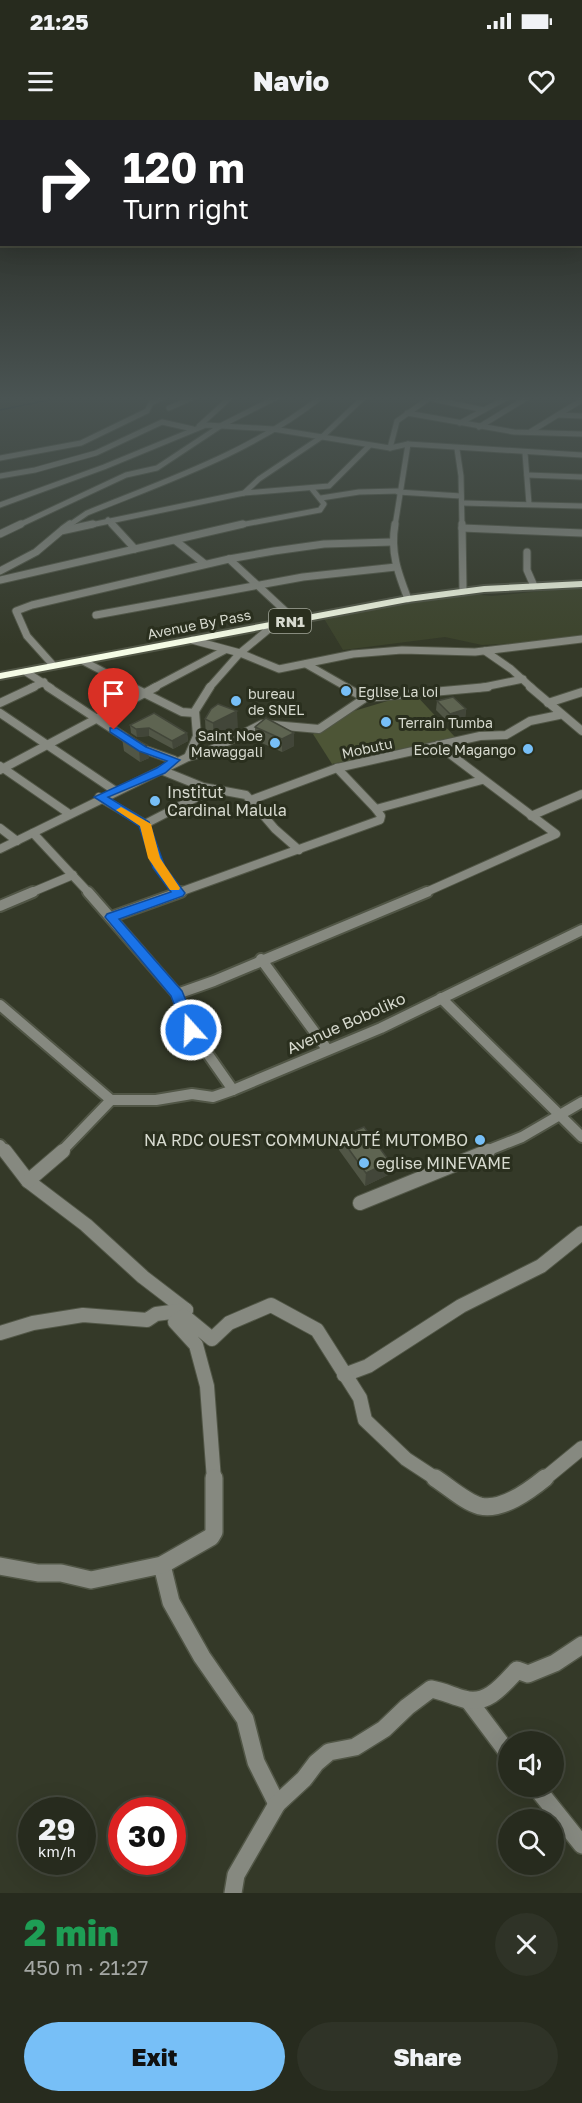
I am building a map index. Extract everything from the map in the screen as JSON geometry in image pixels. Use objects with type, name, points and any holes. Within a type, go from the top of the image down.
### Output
[{"type":"highway","name":"Avenue By Pass","points":[[0,676],[408,599],[463,591],[582,584]]},
{"type":"street","points":[[0,505],[69,480]]},
{"type":"street","points":[[0,534],[116,480]]},
{"type":"street","points":[[0,571],[36,552],[87,513],[169,480]]},
{"type":"street","points":[[244,493],[257,480]]},
{"type":"street","points":[[61,531],[244,493],[312,489],[330,485],[335,480]]},
{"type":"street","points":[[400,480],[392,542],[396,567],[408,599]]},
{"type":"street","points":[[463,480],[462,563],[465,580],[463,591]]},
{"type":"street","points":[[527,480],[529,504]]},
{"type":"street","points":[[0,580],[239,525],[320,510],[324,504],[312,489]]},
{"type":"street","points":[[321,498],[359,492],[398,491],[462,499],[582,506]]},
{"type":"street","points":[[108,520],[135,549]]},
{"type":"street","points":[[462,528],[582,533]]},
{"type":"street","points":[[176,541],[205,564]]},
{"type":"street","points":[[53,665],[27,636],[16,611],[32,605],[229,559],[324,544],[392,542]]},
{"type":"street","points":[[527,552],[527,570],[534,586]]},
{"type":"street","points":[[229,559],[295,621]]},
{"type":"street","points":[[96,615],[259,585],[396,567]]},
{"type":"street","points":[[188,757],[197,736],[195,713],[207,690],[240,652],[275,624]]},
{"type":"street","points":[[192,640],[240,652],[279,669],[353,654],[402,650],[484,651],[582,639]]},
{"type":"street","points":[[1,768],[225,650]]},
{"type":"street","points":[[484,651],[507,664],[559,715],[582,731]]},
{"type":"street","points":[[83,661],[176,709],[195,713]]},
{"type":"street","points":[[306,664],[365,698]]},
{"type":"street","points":[[26,672],[143,749],[174,760]]},
{"type":"street","points":[[0,849],[99,797],[161,770],[174,760],[207,752],[262,724],[319,729],[365,698],[414,692],[482,688],[523,679]]},
{"type":"street","points":[[0,703],[44,682]]},
{"type":"street","points":[[548,703],[582,692]]},
{"type":"street","points":[[0,713],[114,790]]},
{"type":"street","name":"Mobutu","points":[[251,800],[337,768],[480,736],[506,735],[530,721],[559,715]]},
{"type":"street","points":[[177,994],[197,988],[261,959],[388,909],[556,834],[438,745]]},
{"type":"street","points":[[1,768],[68,813]]},
{"type":"street","points":[[111,917],[380,820],[381,816],[376,809],[337,768]]},
{"type":"street","points":[[161,770],[193,784],[246,795],[275,829],[299,850]]},
{"type":"street","points":[[376,809],[482,780]]},
{"type":"street","points":[[145,824],[213,789]]},
{"type":"street","points":[[531,816],[582,794]]},
{"type":"street","points":[[99,797],[145,824]]},
{"type":"street","points":[[145,824],[145,830],[159,868],[178,893]]},
{"type":"street","points":[[0,828],[16,841]]},
{"type":"street","points":[[33,833],[111,917],[177,994],[191,1030],[233,1090]]},
{"type":"street","points":[[0,906],[73,875]]},
{"type":"street","name":"Avenue Boboliko","points":[[111,1100],[156,1100],[192,1094],[213,1097],[233,1090],[381,1028],[582,930]]},
{"type":"street","points":[[261,959],[327,1049]]},
{"type":"street","points":[[441,998],[582,1137]]},
{"type":"street","points":[[0,1005],[111,1100],[72,1142],[28,1181]]},
{"type":"street","points":[[360,1203],[493,1151],[582,1102]]},
{"type":"street","points":[[0,1145],[28,1181],[86,1225],[144,1277],[186,1310],[156,1314],[147,1320],[83,1315],[33,1323],[0,1333]]},
{"type":"street","points":[[344,1375],[368,1366],[461,1306],[541,1266],[582,1233]]},
{"type":"street","points":[[0,1566],[38,1573],[61,1573],[91,1580],[162,1565],[211,1537],[214,1532],[214,1458],[207,1386],[196,1345],[174,1322],[184,1316],[212,1339],[229,1323],[271,1305],[317,1329],[360,1398],[365,1420],[406,1459],[457,1495],[483,1507],[523,1496],[582,1448]]},
{"type":"street","points":[[162,1565],[171,1602],[202,1658],[245,1719],[256,1762],[277,1804]]},
{"type":"street","points":[[233,1893],[236,1875],[277,1804],[329,1752],[355,1747],[384,1729],[407,1707],[431,1689],[469,1701],[481,1701],[517,1670],[528,1674],[555,1663],[582,1645]]},
{"type":"street","points":[[469,1701],[498,1740]]},
{"type":"street","points":[[544,1797],[582,1845]]},
{"type":"shaded area","points":[[582,587],[582,635],[518,643],[482,645],[445,637],[343,650],[323,617],[472,594],[492,596]]},
{"type":"shaded area","points":[[414,693],[455,737],[332,764],[313,734],[354,711]]},
{"type":"building","points":[[453,697],[466,709],[450,714],[437,701]]},
{"type":"building","points":[[218,704],[237,711],[213,723],[205,719],[211,709]]},
{"type":"building","points":[[154,713],[187,733],[172,741],[149,728],[136,729],[130,725]]},
{"type":"building","points":[[266,718],[294,733],[282,739],[255,727]]},
{"type":"building","points":[[128,735],[147,745],[139,749],[122,738]]},
{"type":"building","points":[[364,1127],[390,1162],[366,1173],[340,1137]]},
{"type":"slow traffic","points":[[121,810],[145,824],[154,858],[174,888]]},
{"type":"place","name":"Eglise La loi","points":[[346,691]]},
{"type":"place","name":"bureau de SNEL","points":[[236,701]]},
{"type":"place","name":"Terrain Tumba","points":[[386,722]]},
{"type":"place","name":"Saint Noe Mawaggali","points":[[275,743]]},
{"type":"place","name":"Ecole Magango","points":[[528,749]]},
{"type":"place","name":"Institut Cardinal Malula","points":[[155,801]]},
{"type":"place","name":"NA RDC OUEST COMMUNAUTÉ MUTOMBO","points":[[480,1140]]},
{"type":"place","name":"eglise MINEVAME","points":[[364,1163]]},
{"type":"route","points":[[114,730],[143,749],[174,760],[161,770],[99,797],[145,824],[154,858],[178,893],[111,917],[177,994],[184,1007],[191,1030]]}]
